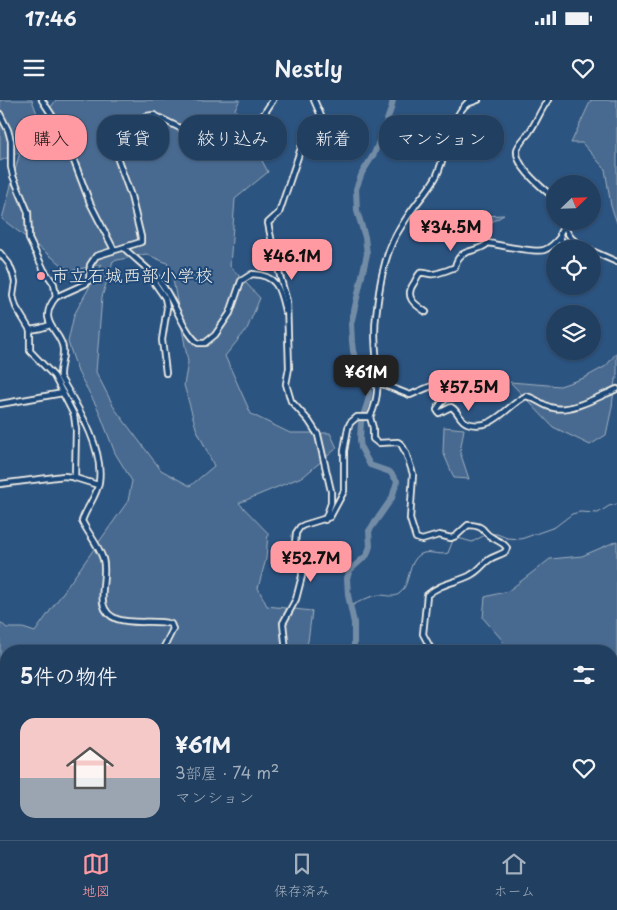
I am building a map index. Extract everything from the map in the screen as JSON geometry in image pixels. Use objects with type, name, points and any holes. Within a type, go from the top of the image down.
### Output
[{"type":"street","points":[[42,100],[63,132],[90,203],[114,250]]},
{"type":"street","points":[[56,298],[89,281],[92,260],[99,254],[141,242],[131,196],[118,160],[119,142],[122,133],[128,126],[146,116],[154,115],[190,133],[232,148],[242,148],[252,141],[260,120],[273,100]]},
{"type":"street","points":[[314,100],[321,116],[316,125],[306,133],[279,213],[268,223],[275,258],[287,300],[289,368],[286,384],[291,401],[309,421],[318,435],[331,492],[331,503],[325,520]]},
{"type":"street","points":[[369,417],[374,407],[377,382],[378,365],[374,335],[375,317],[382,278],[391,246],[415,206],[433,183],[445,154],[449,134],[456,118],[470,100]]},
{"type":"street","points":[[465,104],[478,100]]},
{"type":"street","points":[[546,192],[530,177],[517,155],[518,147],[525,140],[548,100]]},
{"type":"street","points":[[0,114],[11,140],[13,176],[28,212],[29,239],[44,270],[54,284],[56,298],[48,314],[50,325],[63,349],[60,377],[91,433],[98,461],[98,485],[82,521],[99,548],[103,561],[105,575],[103,606],[111,616],[124,621],[171,624],[173,629],[165,645]]},
{"type":"street","points":[[561,230],[561,240]]},
{"type":"street","points":[[567,230],[568,236],[574,240]]},
{"type":"street","points":[[426,312],[412,301],[409,292],[410,287],[420,273],[433,275],[446,269],[452,269],[455,267],[458,258],[462,255],[473,249],[482,249],[488,243],[519,249],[541,250],[555,243],[560,237]]},
{"type":"street","points":[[124,248],[160,281],[171,298],[188,333],[198,342],[210,340],[215,335],[230,313],[241,281],[252,274],[270,278],[276,283],[280,289],[288,320]]},
{"type":"street","points":[[0,253],[9,264],[13,274],[13,296],[16,307],[30,330],[29,348],[31,354],[50,371],[63,393],[76,422],[76,478]]},
{"type":"street","points":[[601,255],[617,262]]},
{"type":"street","points":[[144,267],[165,298],[167,308],[162,340],[166,373]]},
{"type":"street","points":[[30,330],[50,325]]},
{"type":"street","points":[[377,382],[410,395],[417,390],[450,379],[470,375],[472,381],[438,405],[437,410],[439,413],[451,407],[456,409],[464,422],[469,424],[486,423],[498,419],[526,396],[551,408],[563,409],[617,389]]},
{"type":"street","points":[[0,404],[63,393]]},
{"type":"street","points":[[285,645],[283,624],[296,599],[302,576],[302,564],[295,543],[296,533],[304,525],[330,517],[343,495],[343,457],[350,423],[357,417],[369,417]]},
{"type":"street","points":[[369,417],[374,428],[374,442],[393,441],[402,444],[410,464],[413,474],[410,519],[416,538],[422,540],[439,535],[451,538],[468,526],[477,526],[484,529],[492,538],[502,542],[507,548],[505,552],[491,558],[482,569],[464,578],[442,585],[427,595],[423,634],[429,645]]},
{"type":"street","points":[[0,484],[64,476],[98,485]]},
{"type":"shaded area","points":[[0,100],[32,100],[37,115],[15,115],[15,154],[0,161]]},
{"type":"shaded area","points":[[56,100],[240,100],[235,109],[238,115],[179,115],[179,160],[262,160],[268,172],[235,199],[230,266],[260,298],[247,329],[225,356],[251,414],[290,433],[330,433],[337,448],[304,476],[239,503],[268,533],[266,559],[258,588],[267,606],[312,611],[307,645],[0,645],[0,622],[7,628],[23,628],[35,632],[128,501],[132,481],[115,453],[98,409],[78,372],[68,342],[74,315],[102,264],[70,271],[2,219],[18,160],[87,160],[87,115],[45,115]],"holes":[[[146,254],[167,263],[172,274],[188,362],[184,385],[196,428],[214,466],[190,486],[161,470],[115,409],[96,372],[102,297],[113,261]]]},
{"type":"shaded area","points":[[591,100],[617,100],[617,223],[611,206],[605,169],[582,143],[571,143]]},
{"type":"shaded area","points":[[504,215],[472,236],[464,226],[481,216]]},
{"type":"shaded area","points":[[617,352],[617,379],[615,380],[606,435],[590,445],[553,427],[510,382],[560,386],[584,378],[606,366]]},
{"type":"shaded area","points":[[444,427],[464,429],[460,452],[469,479],[454,478],[443,452]]},
{"type":"shaded area","points":[[617,541],[617,645],[502,645],[503,641],[483,618],[485,597],[508,591],[550,559],[582,556]]},
{"type":"waterway","points":[[354,645],[354,623],[348,595],[347,578],[350,570],[367,555],[370,546],[369,531],[392,498],[397,481],[390,472],[370,465],[361,448],[361,422],[369,392],[367,381],[360,373],[353,351],[351,324],[367,254],[365,237],[357,211],[356,189],[362,173],[374,154],[393,100]]},
{"type":"waterway","points":[[489,534],[521,539],[555,527],[572,514],[580,512],[598,513],[609,506],[617,504]]},
{"type":"waterway","points":[[351,606],[373,596],[399,594],[406,585],[413,562],[421,554],[448,553],[453,540],[458,538],[472,542],[485,535]]},
{"type":"place","name":"市立石城西部小学校","points":[[41,276]]}]
